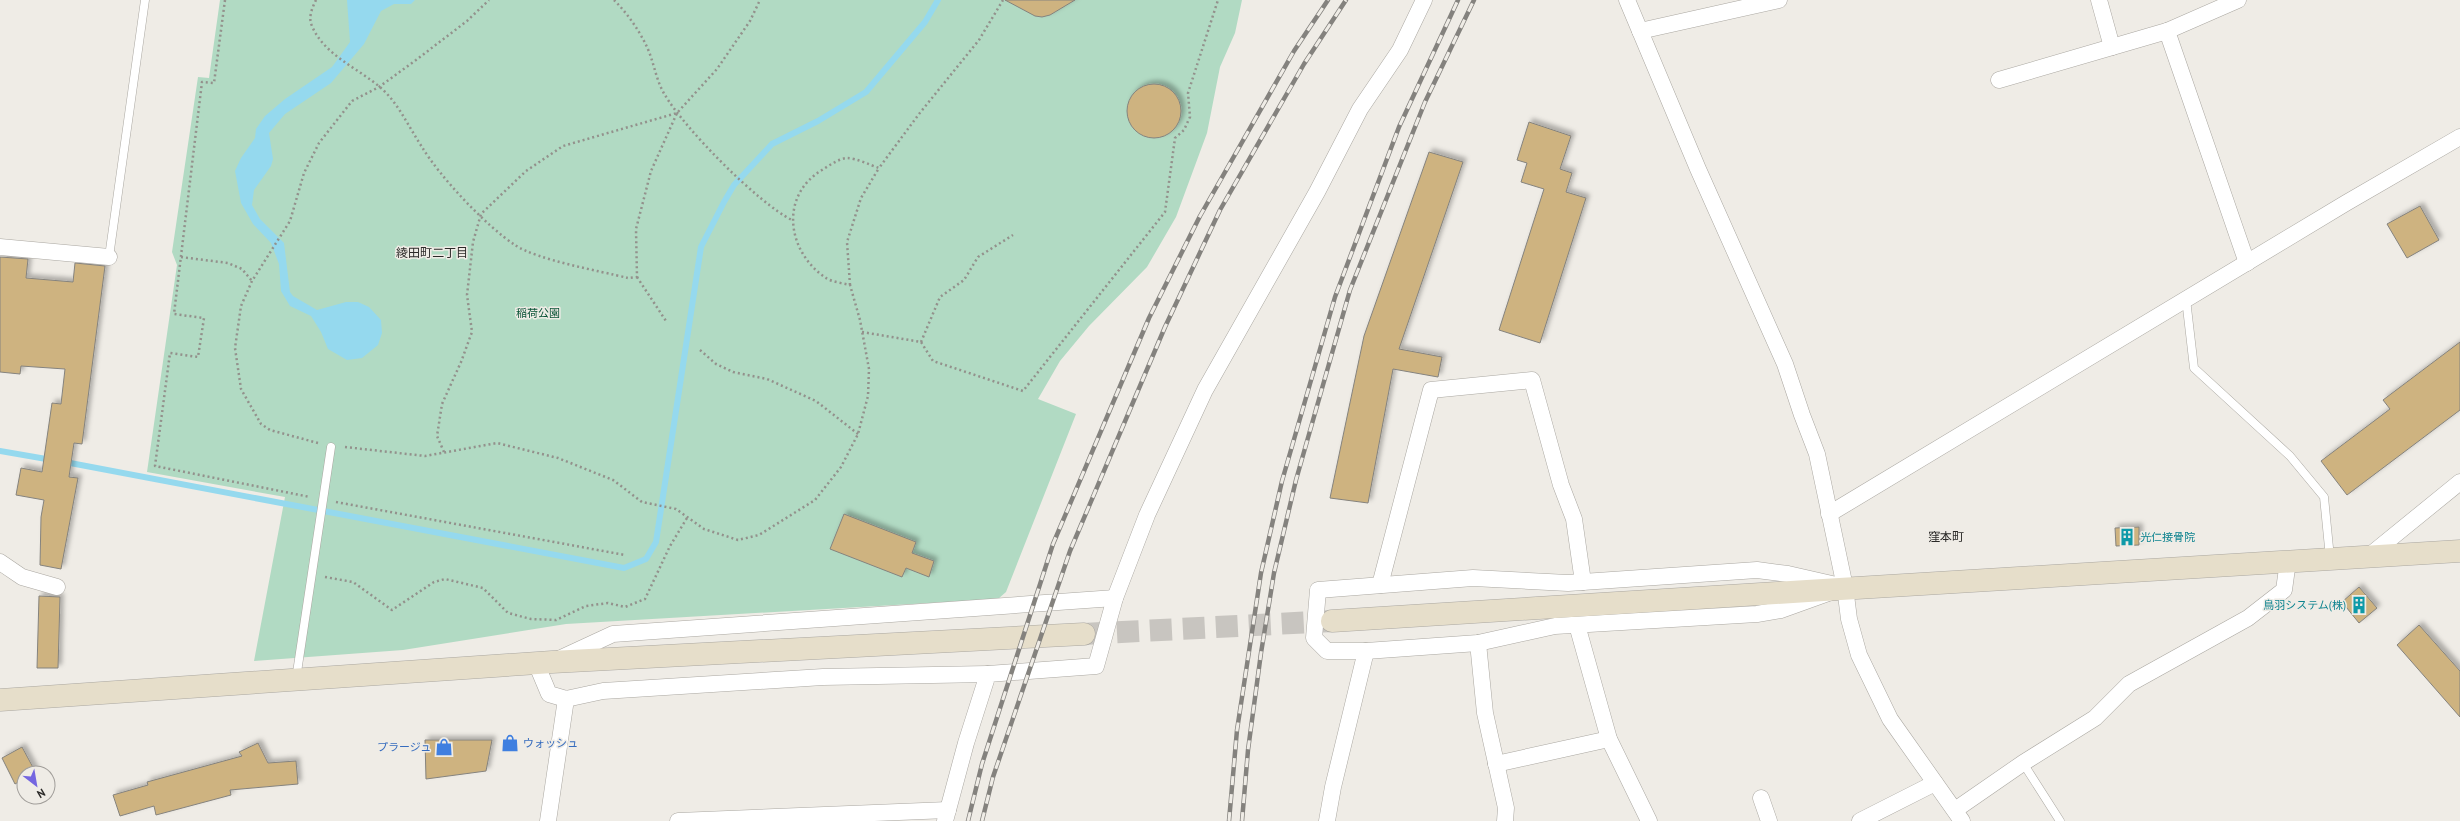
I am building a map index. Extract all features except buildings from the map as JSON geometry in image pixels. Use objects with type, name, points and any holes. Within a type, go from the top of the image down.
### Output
[{"type":"street","points":[[544,662],[549,694],[566,699],[603,691],[823,677],[988,674],[1096,666],[1115,598],[1147,515],[1205,390],[1317,192],[1360,109],[1400,50],[1424,0]]},
{"type":"street","points":[[1627,0],[1698,169],[1786,364],[1818,454],[1845,587],[1849,619],[1859,655],[1890,719],[1958,815],[2023,763],[2095,718],[2129,684],[2254,614],[2284,590],[2288,562]]},
{"type":"street","points":[[1640,31],[1779,0]]},
{"type":"street","points":[[2099,0],[2112,47]]},
{"type":"street","points":[[1999,80],[2167,31],[2214,6],[2238,0]]},
{"type":"street","points":[[2167,31],[2247,263]]},
{"type":"street","points":[[1829,514],[2186,299],[2460,137]]},
{"type":"street","points":[[0,247],[109,257]]},
{"type":"street","points":[[1380,585],[1431,390],[1532,380],[1561,484],[1574,519],[1583,582]]},
{"type":"street","points":[[2369,556],[2460,482]]},
{"type":"street","points":[[1332,621],[1722,598],[1845,587],[2460,551]]},
{"type":"street","points":[[0,562],[22,577],[57,587]]},
{"type":"street","points":[[1757,570],[1788,574],[1845,587],[1781,610],[1677,620],[1554,626],[1478,643],[1366,651],[1327,651],[1314,638],[1318,590],[1473,578],[1583,582],[1757,570]]},
{"type":"street","points":[[544,662],[613,634],[1115,598]]},
{"type":"street","points":[[1577,625],[1609,739],[1649,821]]},
{"type":"street","points":[[0,700],[544,662],[1084,634]]},
{"type":"street","points":[[1478,643],[1486,713],[1506,808],[1506,821]]},
{"type":"street","points":[[1327,821],[1333,787],[1366,651]]},
{"type":"street","points":[[678,821],[946,816],[966,743],[988,674]]},
{"type":"street","points":[[548,821],[566,699]]},
{"type":"street","points":[[1496,764],[1609,739]]},
{"type":"street","points":[[1860,821],[1935,783]]},
{"type":"street","points":[[1761,798],[1769,821]]},
{"type":"lane","points":[[109,257],[145,0]]},
{"type":"lane","points":[[2186,299],[2194,368],[2290,456],[2324,497],[2330,559]]},
{"type":"lane","points":[[296,680],[331,446]]},
{"type":"lane","points":[[2023,763],[2060,821]]},
{"type":"path","points":[[224,0],[214,83],[202,82],[174,314],[204,318],[198,357],[170,353],[155,466],[323,500],[625,555]]},
{"type":"path","points":[[316,0],[311,14],[311,25],[325,47],[379,87],[395,101],[422,148],[447,181],[516,246],[556,260],[628,278],[637,278]]},
{"type":"path","points":[[489,0],[467,21],[379,87],[352,101],[320,143],[304,173],[290,221],[252,281],[241,306],[235,348],[241,389],[261,424],[270,430],[331,446],[367,448],[425,456],[497,444],[558,458],[613,480],[642,502],[676,509],[704,529],[738,540],[759,536],[815,500],[841,467],[858,434],[868,396],[870,369],[850,285],[847,242],[861,198],[879,168],[919,114],[979,40],[1003,0]]},
{"type":"path","points":[[614,0],[624,10],[647,47],[664,95],[677,113],[706,146],[776,212],[792,220]]},
{"type":"path","points":[[666,321],[637,278],[636,229],[651,171],[677,113],[716,69],[750,21],[760,0]]},
{"type":"path","points":[[862,332],[921,342],[933,361],[1023,391],[1165,212],[1175,138],[1184,130],[1190,117],[1188,93],[1218,0]]},
{"type":"path","points":[[444,452],[437,436],[442,404],[472,332],[467,295],[473,242],[481,214],[526,171],[563,146],[677,113]]},
{"type":"path","points":[[850,285],[827,279],[810,264],[799,247],[792,220],[798,196],[809,178],[838,161],[848,158],[879,168]]},
{"type":"path","points":[[921,342],[940,297],[964,280],[978,256],[1013,235]]},
{"type":"path","points":[[181,257],[228,263],[242,268],[252,281]]},
{"type":"path","points":[[700,350],[716,364],[733,372],[767,379],[816,401],[858,434]]},
{"type":"path","points":[[312,575],[353,582],[392,610],[434,582],[445,579],[483,588],[508,613],[531,619],[556,620],[586,606],[608,603],[625,607],[644,599],[670,546],[687,518]]},
{"type":"green space","name":"稲荷公園","points":[[220,0],[1242,0],[1235,33],[1220,67],[1207,133],[1176,217],[1147,267],[1089,326],[1060,361],[1038,399],[1076,414],[1006,592],[998,599],[566,624],[403,650],[254,661],[285,497],[147,472],[177,265],[172,252],[198,77],[209,78]]},
{"type":"water","points":[[347,0],[415,0],[411,4],[394,4],[381,11],[364,44],[331,83],[285,114],[269,133],[273,159],[271,166],[254,190],[252,205],[260,219],[284,243],[290,292],[293,296],[317,310],[346,302],[358,302],[369,307],[381,320],[382,333],[378,345],[362,358],[347,360],[328,349],[321,332],[311,316],[290,306],[281,291],[279,264],[271,243],[253,224],[241,203],[235,171],[241,158],[255,138],[256,129],[265,116],[285,99],[332,67],[350,42]]},
{"type":"waterway","points":[[65,462],[624,568],[646,559],[656,542],[701,247],[724,202],[734,185],[772,144],[818,121],[866,92],[925,22],[938,0]]},
{"type":"waterway","points":[[0,451],[52,460]]},
{"type":"tunnel","points":[[1084,634],[1332,621]]},
{"type":"railway","points":[[968,821],[982,764],[1053,544],[1149,318],[1200,216],[1294,51],[1328,0]]},
{"type":"railway","points":[[982,821],[993,777],[1070,551],[1165,327],[1220,210],[1304,64],[1346,0]]},
{"type":"railway","points":[[1229,821],[1237,730],[1261,573],[1282,481],[1335,297],[1399,127],[1458,0]]},
{"type":"railway","points":[[1242,821],[1248,750],[1261,653],[1274,573],[1296,480],[1350,290],[1425,102],[1474,0]]},
{"type":"place","name":"光仁接骨院","points":[[2127,537]]},
{"type":"place","name":"鳥羽システム(株)","points":[[2359,605]]},
{"type":"place","name":"ウォッシュ","points":[[510,743]]},
{"type":"place","name":"プラージュ","points":[[444,747]]},
{"type":"district","name":"綾田町二丁目","points":[[432,252]]},
{"type":"district","name":"窪本町","points":[[1946,536]]}]
